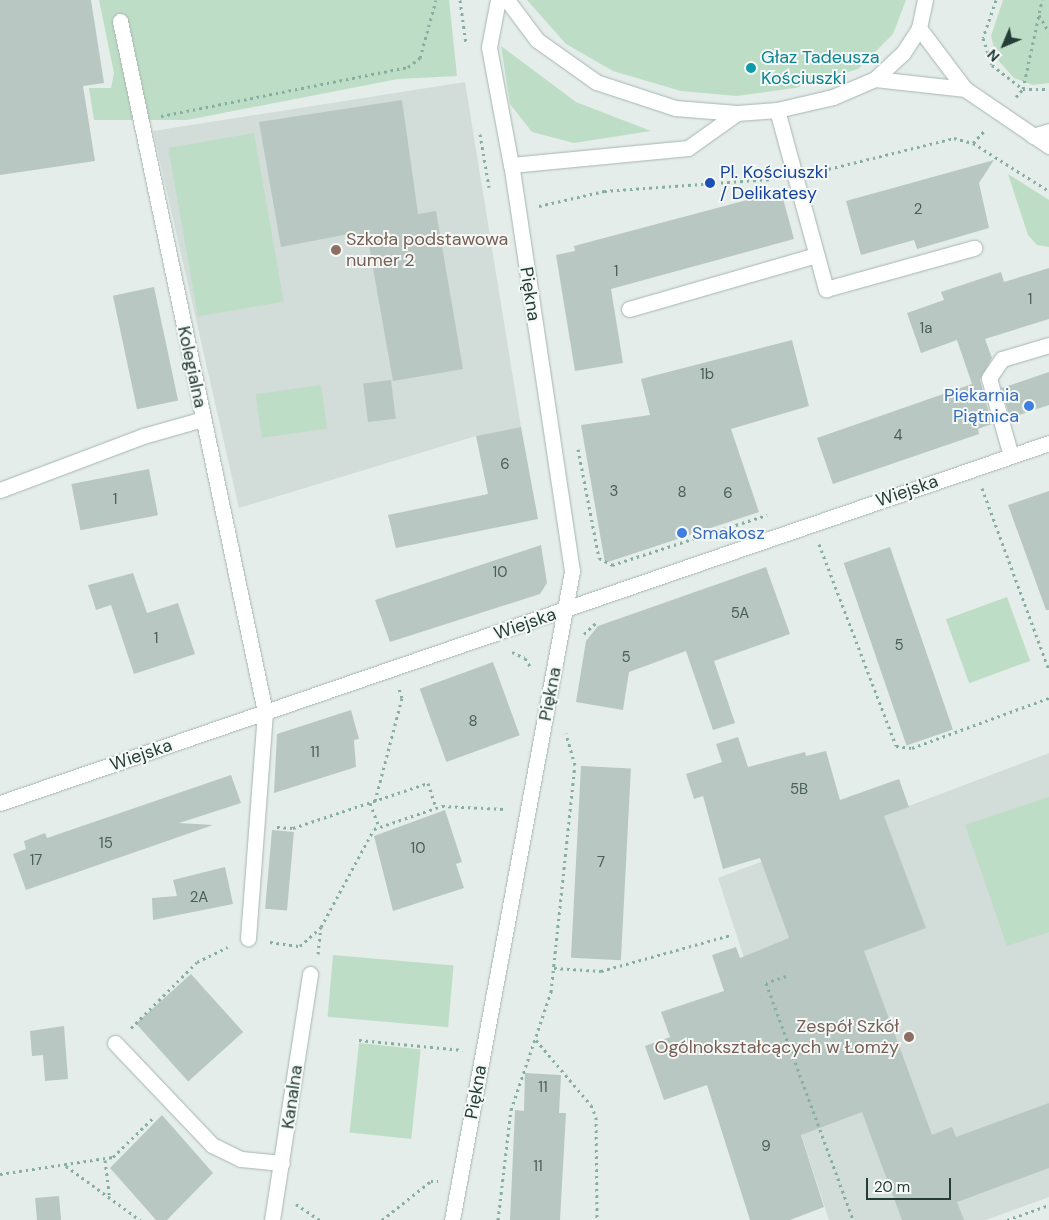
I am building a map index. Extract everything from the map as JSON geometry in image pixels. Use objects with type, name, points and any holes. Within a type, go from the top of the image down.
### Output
[{"type":"street","name":"Piękna","points":[[452,1220],[566,610],[571,554],[516,210],[511,165],[489,48],[498,0]]},
{"type":"street","points":[[507,0],[537,40],[596,82],[675,108],[737,114],[777,110],[833,97],[875,79],[902,53],[919,28],[925,0]]},
{"type":"street","name":"Kolegialna","points":[[120,21],[265,712]]},
{"type":"street","points":[[919,28],[965,89],[1000,115],[1049,146]]},
{"type":"street","points":[[875,79],[965,89]]},
{"type":"street","points":[[777,110],[794,178],[826,289],[974,248]]},
{"type":"street","points":[[511,165],[688,148],[737,114]]},
{"type":"street","points":[[1033,136],[1049,131]]},
{"type":"street","points":[[629,309],[816,255]]},
{"type":"street","points":[[1010,456],[989,378],[1002,359],[1049,345]]},
{"type":"street","points":[[0,490],[143,436],[203,419]]},
{"type":"street","name":"Wiejska","points":[[0,803],[1049,443]]},
{"type":"street","points":[[248,938],[265,712]]},
{"type":"street","name":"Kanalna","points":[[272,1220],[277,1199],[310,974]]},
{"type":"street","points":[[122,1039],[170,1101],[225,1153],[282,1162]]},
{"type":"path","points":[[140,120],[408,67],[420,58],[436,0]]},
{"type":"path","points":[[460,0],[468,56]]},
{"type":"path","points":[[996,0],[985,30],[987,54],[999,74],[1023,89],[1049,90]]},
{"type":"path","points":[[973,143],[1023,89],[1042,0]]},
{"type":"path","points":[[1039,15],[1049,32]]},
{"type":"path","points":[[480,130],[491,194]]},
{"type":"path","points":[[516,210],[604,191],[794,178],[937,140],[973,143],[1049,191]]},
{"type":"path","points":[[537,207],[538,216]]},
{"type":"path","points":[[577,440],[599,558],[612,565],[772,516]]},
{"type":"path","points":[[982,487],[1049,670]]},
{"type":"path","points":[[590,517],[597,516]]},
{"type":"path","points":[[819,543],[896,746],[912,748],[1049,698]]},
{"type":"path","points":[[582,637],[603,620]]},
{"type":"path","points":[[375,801],[402,698],[399,688]]},
{"type":"path","points":[[498,1220],[511,1110],[521,1072],[536,1040],[554,968],[575,765],[567,726]]},
{"type":"path","points":[[256,826],[293,828],[428,783],[436,808]]},
{"type":"path","points":[[370,803],[379,826]]},
{"type":"path","points":[[318,958],[322,927],[369,835],[379,826],[436,808],[459,804],[508,809]]},
{"type":"path","points":[[122,1039],[197,962],[248,938],[300,946],[322,927]]},
{"type":"path","points":[[554,968],[601,971],[731,935]]},
{"type":"path","points":[[786,976],[766,983],[853,1220]]},
{"type":"path","points":[[359,1040],[463,1050]]},
{"type":"path","points":[[536,1040],[591,1105],[596,1117],[597,1220]]},
{"type":"path","points":[[0,1174],[105,1160],[113,1157],[170,1101]]},
{"type":"path","points":[[105,1160],[110,1199]]},
{"type":"path","points":[[65,1165],[140,1220]]},
{"type":"path","points":[[382,1220],[431,1181],[439,1181]]},
{"type":"path","points":[[277,1199],[299,1204],[320,1220]]},
{"type":"path","points":[[1007,1220],[1049,1205]]},
{"type":"shaded area","name":"Szkoła podstawowa numer 2","points":[[465,82],[521,427],[476,436],[239,508],[153,131]]},
{"type":"shaded area","name":"Zespół Szkół Ogólnokształcących w Łomży","points":[[1049,753],[1049,1197],[986,1220],[829,1220],[718,878]]},
{"type":"green space","points":[[99,0],[449,0],[457,76],[398,79],[187,120],[94,120],[89,88],[111,88],[114,73]]},
{"type":"green space","points":[[527,0],[906,0],[893,34],[858,69],[795,88],[737,96],[681,91],[613,71],[566,44]]},
{"type":"green space","points":[[1003,0],[1049,0],[1049,83],[1033,85],[1014,78],[997,59],[991,36]]},
{"type":"green space","points":[[501,46],[576,102],[651,131],[574,143],[532,132],[510,104]]},
{"type":"green space","points":[[254,133],[284,301],[198,317],[168,148]]},
{"type":"green space","points":[[1008,174],[1049,200],[1049,247],[1037,245],[1028,235]]},
{"type":"green space","points":[[321,385],[327,429],[262,438],[256,394]]},
{"type":"green space","points":[[1007,597],[1030,661],[969,683],[946,619]]},
{"type":"green space","points":[[1049,797],[1049,932],[1007,946],[965,825]]},
{"type":"green space","points":[[333,955],[454,966],[448,1027],[328,1017]]},
{"type":"green space","points":[[359,1043],[421,1049],[411,1139],[350,1133]]},
{"type":"building","points":[[0,0],[91,0],[104,83],[83,86],[95,161],[0,175]]},
{"type":"building","points":[[402,100],[418,214],[436,211],[463,369],[393,381],[368,240],[356,242],[354,233],[281,247],[259,122]]},
{"type":"building","points":[[994,160],[979,183],[989,228],[917,249],[914,240],[861,255],[846,201]]},
{"type":"building","points":[[781,191],[794,239],[611,289],[623,363],[575,371],[556,255],[575,251],[574,246]]},
{"type":"building","points":[[1049,268],[1049,319],[985,339],[992,358],[980,380],[992,424],[978,429],[979,434],[833,484],[817,438],[972,384],[957,340],[921,353],[907,313],[944,300],[941,292],[1001,272],[1004,282]]},
{"type":"building","points":[[154,287],[178,400],[137,409],[113,296]]},
{"type":"building","points":[[792,340],[809,406],[731,429],[759,512],[605,563],[581,425],[650,415],[641,379]]},
{"type":"building","points":[[1049,372],[1049,405],[1010,418],[1000,383],[1002,388]]},
{"type":"building","points":[[391,380],[396,419],[368,422],[363,383]]},
{"type":"building","points":[[521,427],[538,519],[396,548],[388,515],[488,494],[476,436]]},
{"type":"building","points":[[149,469],[158,515],[80,530],[71,484]]},
{"type":"building","points":[[1049,491],[1049,610],[1046,610],[1008,505]]},
{"type":"building","points":[[541,545],[547,583],[540,594],[390,642],[375,600]]},
{"type":"building","points":[[890,547],[953,729],[907,745],[844,563]]},
{"type":"building","points":[[766,567],[790,634],[714,661],[735,723],[713,730],[686,651],[629,672],[623,710],[576,702],[586,641],[598,626]]},
{"type":"building","points":[[133,573],[147,613],[178,603],[195,654],[134,674],[111,605],[96,610],[88,585]]},
{"type":"building","points":[[493,662],[520,735],[446,762],[420,689]]},
{"type":"building","points":[[351,710],[359,739],[354,740],[356,767],[274,793],[277,734]]},
{"type":"building","points":[[738,737],[748,767],[805,752],[806,756],[826,751],[840,800],[899,779],[909,807],[884,816],[926,928],[864,951],[932,1135],[952,1127],[956,1137],[1049,1103],[1049,1168],[957,1202],[964,1220],[902,1220],[862,1112],[801,1135],[824,1207],[790,1220],[750,1220],[707,1085],[664,1100],[645,1046],[670,1037],[661,1012],[724,991],[712,955],[736,947],[740,958],[789,938],[760,858],[723,869],[703,796],[694,799],[686,774],[722,762],[716,744]]},
{"type":"building","points":[[581,766],[631,769],[621,960],[571,958]]},
{"type":"building","points":[[231,775],[241,803],[179,823],[213,825],[26,890],[13,854],[26,849],[24,841],[45,833],[47,838]]},
{"type":"building","points":[[445,810],[462,862],[456,864],[464,888],[393,911],[374,836]]},
{"type":"building","points":[[272,830],[294,832],[287,911],[265,909]]},
{"type":"building","points":[[225,867],[233,904],[153,920],[152,898],[177,896],[173,880]]},
{"type":"building","points":[[191,974],[243,1032],[188,1081],[136,1024]]},
{"type":"building","points":[[64,1026],[68,1079],[45,1081],[43,1055],[32,1056],[30,1031]]},
{"type":"building","points":[[525,1073],[561,1075],[559,1113],[566,1113],[560,1220],[510,1220],[515,1110],[524,1111]]},
{"type":"building","points":[[162,1115],[213,1173],[167,1220],[156,1220],[110,1168]]},
{"type":"building","points":[[59,1196],[61,1220],[37,1220],[35,1198]]},
{"type":"place","name":"Głaz Tadeusza Kościuszki","points":[[751,68]]},
{"type":"place","name":"Pl. Kościuszki / Delikatesy","points":[[710,183]]},
{"type":"place","name":"Szkoła podstawowa numer 2","points":[[336,250]]},
{"type":"place","name":"Piekarnia Piątnica","points":[[1029,406]]},
{"type":"place","name":"Smakosz","points":[[682,533]]},
{"type":"place","name":"Zespół Szkół Ogólnokształcących w Łomży","points":[[909,1037]]}]
